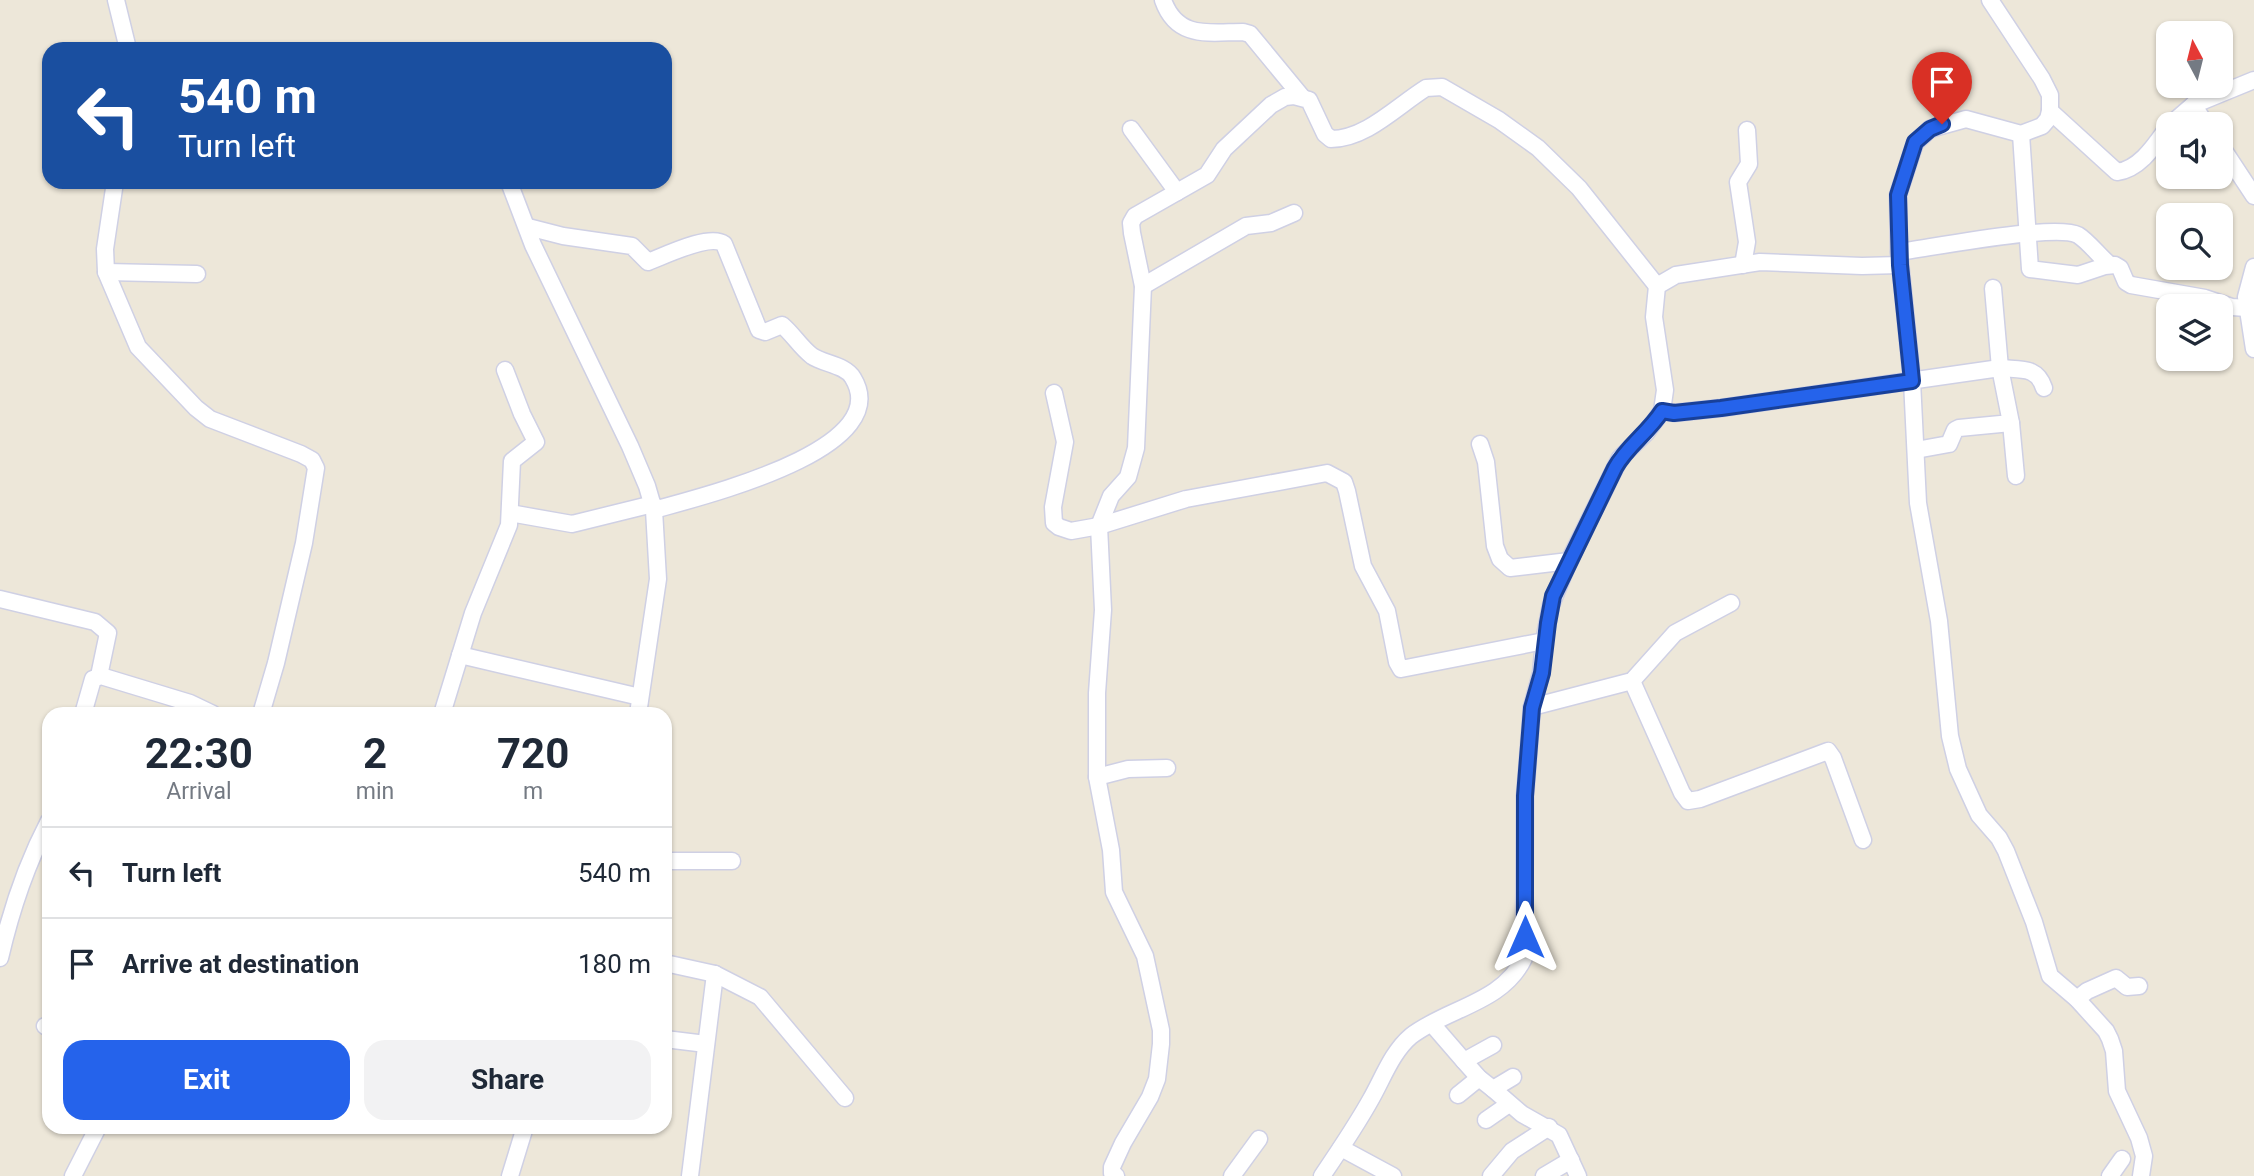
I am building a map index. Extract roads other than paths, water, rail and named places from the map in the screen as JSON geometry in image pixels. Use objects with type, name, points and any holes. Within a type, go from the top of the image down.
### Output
[{"type":"street","points":[[116,0],[126,42]]},
{"type":"street","points":[[1163,0],[1172,17],[1182,26],[1197,33],[1250,34],[1302,97]]},
{"type":"street","points":[[1990,0],[2042,79],[2050,96],[2050,111],[2042,126],[2021,134],[1966,119],[1930,129],[1915,142],[1898,195],[1899,258],[1912,381],[1917,493],[1939,621],[1952,749],[1958,769],[1979,815],[1999,838],[2006,851],[2034,922],[2050,976],[2077,999],[2110,1039],[2114,1051],[2117,1091],[2139,1138],[2144,1156],[2141,1176]]},
{"type":"street","points":[[2185,112],[2193,105],[2254,80]]},
{"type":"street","points":[[1116,1176],[1112,1173],[1114,1163],[1157,1079],[1161,1044],[1150,972],[1114,892],[1111,850],[1097,777],[1097,694],[1103,610],[1099,526],[1111,496],[1128,477],[1135,460],[1143,286],[1131,223],[1135,216],[1207,175],[1224,149],[1271,105],[1285,97],[1302,97],[1309,100],[1325,134],[1331,139],[1340,139],[1355,135],[1426,88],[1443,88],[1499,120],[1538,148],[1580,188],[1657,286],[1654,317],[1665,390],[1662,411],[1646,433],[1620,458],[1553,596],[1544,641],[1542,673],[1532,708],[1525,796],[1524,958],[1511,979],[1488,996],[1412,1036],[1394,1056],[1371,1101],[1322,1176]]},
{"type":"street","points":[[2193,105],[2198,112]]},
{"type":"street","points":[[2050,111],[2117,172],[2128,170],[2138,163],[2156,142]]},
{"type":"street","points":[[1131,129],[1177,192]]},
{"type":"street","points":[[1743,265],[1747,242],[1738,182],[1749,164],[1747,130]]},
{"type":"street","points":[[2021,134],[2030,269],[2078,275],[2110,265]]},
{"type":"street","points":[[2233,164],[2254,196]]},
{"type":"street","points":[[114,189],[105,249],[106,272],[138,347],[196,408],[211,419],[301,454],[315,465],[304,543],[263,707]]},
{"type":"street","points":[[512,189],[533,245],[630,446],[654,507],[658,579],[639,707]]},
{"type":"street","points":[[1143,286],[1246,226],[1271,223],[1294,213]]},
{"type":"street","points":[[510,513],[572,524],[729,488],[819,451],[841,433],[858,412],[860,392],[849,372],[812,356],[782,325],[765,332],[759,330],[721,241],[709,240],[648,262],[632,246],[563,236],[528,227]]},
{"type":"street","points":[[1657,286],[1676,275],[1743,265],[1772,262],[1862,266],[2027,233],[2070,232],[2080,236],[2110,265],[2120,268],[2122,278],[2131,285],[2247,308]]},
{"type":"street","points":[[2254,267],[2246,297],[2254,349]]},
{"type":"street","points":[[106,272],[197,274]]},
{"type":"street","points":[[1993,288],[2000,368],[2011,423],[2016,476]]},
{"type":"street","points":[[1662,411],[1674,413],[1721,408],[2000,368],[2035,373],[2040,377],[2044,388]]},
{"type":"street","points":[[444,707],[473,613],[509,524],[512,461],[536,442],[505,370]]},
{"type":"street","points":[[1054,393],[1065,442],[1053,503],[1054,523],[1059,527],[1072,531],[1099,526],[1163,504],[1327,473],[1343,482],[1347,491],[1363,566],[1387,611],[1397,662],[1401,669],[1544,641]]},
{"type":"street","points":[[1916,450],[1949,444],[1955,430],[1959,428],[2011,423]]},
{"type":"street","points":[[1480,443],[1486,462],[1495,547],[1505,566],[1510,568],[1569,561]]},
{"type":"street","points":[[0,599],[95,622],[108,633],[99,676]]},
{"type":"street","points":[[1532,708],[1632,681],[1675,633],[1731,603]]},
{"type":"street","points":[[460,655],[640,697]]},
{"type":"street","points":[[85,707],[93,679],[99,676],[154,691],[196,707]]},
{"type":"street","points":[[1632,681],[1682,793],[1688,800],[1700,799],[1828,751],[1863,840]]},
{"type":"street","points":[[1097,777],[1128,769],[1167,768]]},
{"type":"street","points":[[0,958],[5,918],[42,835]]},
{"type":"street","points":[[672,861],[732,861]]},
{"type":"street","points":[[672,964],[715,974],[760,997],[845,1098]]},
{"type":"street","points":[[690,1176],[715,974]]},
{"type":"street","points":[[2077,999],[2087,991],[2116,978],[2127,987],[2139,986]]},
{"type":"street","points":[[1432,1024],[1479,1078],[1522,1114],[1559,1135],[1578,1176]]},
{"type":"street","points":[[672,1040],[706,1044]]},
{"type":"street","points":[[1464,1061],[1493,1045]]},
{"type":"street","points":[[1493,1089],[1513,1077]]},
{"type":"street","points":[[1458,1095],[1479,1078]]},
{"type":"street","points":[[1486,1120],[1509,1104]]},
{"type":"street","points":[[1491,1176],[1512,1151],[1549,1127]]},
{"type":"street","points":[[73,1176],[94,1134]]},
{"type":"street","points":[[510,1176],[524,1134]]},
{"type":"street","points":[[1232,1176],[1259,1139]]},
{"type":"street","points":[[1340,1150],[1379,1176]]},
{"type":"street","points":[[1340,1150],[1392,1176]]},
{"type":"street","points":[[2110,1176],[2122,1159]]},
{"type":"street","points":[[1544,1176],[1571,1160]]}]
